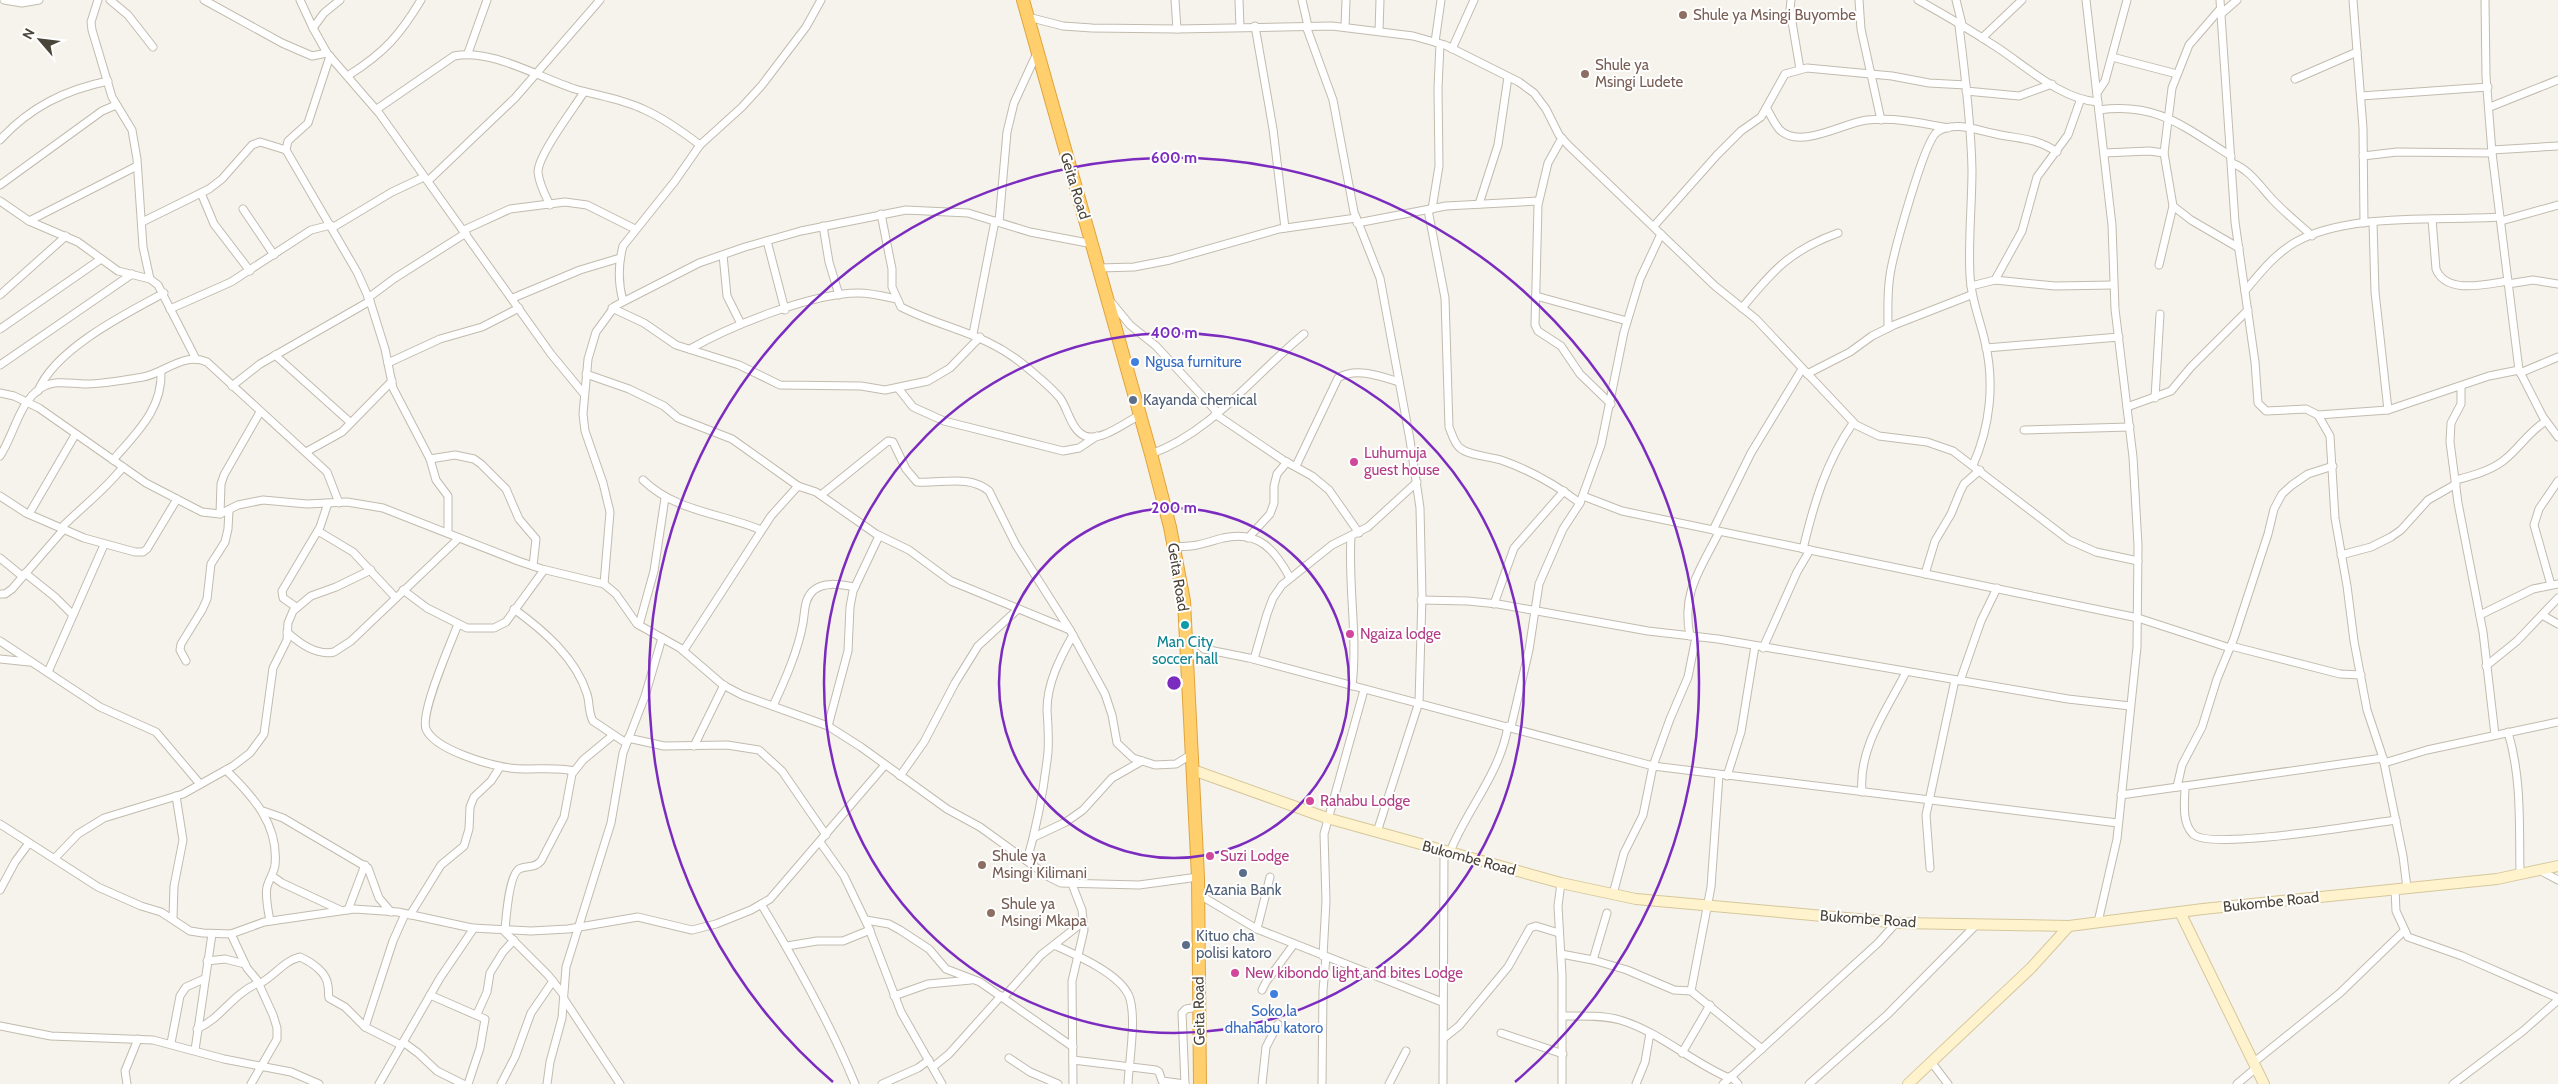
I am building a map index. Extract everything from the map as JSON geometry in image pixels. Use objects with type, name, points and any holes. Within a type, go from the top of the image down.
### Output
[{"type":"highway","name":"Geita Road","points":[[1023,0],[1151,454],[1174,546],[1184,601],[1198,877],[1199,1007],[1202,1084]]},
{"type":"main road","name":"Bukombe Road","points":[[1193,770],[1327,818],[1561,883],[1636,899],[1896,923],[2069,926],[2180,912],[2407,888],[2520,874],[2558,866]]},
{"type":"main road","points":[[2180,912],[2264,1084]]},
{"type":"main road","points":[[1908,1084],[2031,968],[2069,926]]},
{"type":"street","points":[[4,0],[22,3],[39,0]]},
{"type":"street","points":[[98,0],[91,22],[92,30],[116,105],[132,130],[137,166],[143,248],[150,279]]},
{"type":"street","points":[[110,0],[128,15],[153,47]]},
{"type":"street","points":[[204,0],[282,44],[312,56],[329,54]]},
{"type":"street","points":[[300,0],[313,28],[329,54],[349,75],[376,110],[465,231],[551,354],[584,394]]},
{"type":"street","points":[[313,28],[324,13],[340,0]]},
{"type":"street","points":[[349,75],[388,47],[402,31],[421,0]]},
{"type":"street","points":[[468,53],[487,0]]},
{"type":"street","points":[[170,309],[210,293],[250,271],[289,242],[311,230],[331,227],[392,192],[426,179],[515,98],[600,0]]},
{"type":"street","points":[[623,301],[619,286],[620,258],[623,246],[675,181],[700,145],[742,107],[762,85],[806,27],[821,0]]},
{"type":"street","points":[[1175,0],[1177,30]]},
{"type":"street","points":[[1239,0],[1240,27]]},
{"type":"street","points":[[1302,0],[1307,26],[1332,100],[1357,220],[1380,278],[1420,508],[1422,600],[1419,702],[1377,832]]},
{"type":"street","points":[[1345,27],[1346,0]]},
{"type":"street","points":[[1378,31],[1380,0]]},
{"type":"street","points":[[1441,0],[1437,43],[1439,166],[1430,209],[1445,298],[1449,427],[1458,447],[1466,452],[1501,460],[1549,481],[1580,503]]},
{"type":"street","points":[[1452,49],[1474,0]]},
{"type":"street","points":[[1791,0],[1790,10],[1800,69]]},
{"type":"street","points":[[1859,0],[1861,29],[1882,120]]},
{"type":"street","points":[[1918,0],[1982,38],[2080,101],[2098,106],[2135,108],[2155,112],[2168,118],[2250,173],[2273,200],[2312,236]]},
{"type":"street","points":[[1956,0],[1961,27],[1970,128],[1972,168],[1971,295],[1986,348],[1990,380],[1987,423],[1973,465]]},
{"type":"street","points":[[1982,38],[2022,0]]},
{"type":"street","points":[[2086,0],[2112,225],[2113,285],[2130,427],[2138,561],[2137,647],[2118,823],[2106,895],[2098,922]]},
{"type":"street","points":[[2097,93],[2105,82],[2127,0]]},
{"type":"street","points":[[2220,0],[2238,248],[2260,407],[2270,412],[2290,408],[2306,409],[2318,415],[2388,410],[2489,376],[2520,371],[2558,357]]},
{"type":"street","points":[[2160,266],[2173,206],[2164,153],[2168,118],[2177,74],[2189,45],[2221,11],[2237,0]]},
{"type":"street","points":[[2353,0],[2361,96],[2364,223]]},
{"type":"street","points":[[2485,0],[2492,151],[2520,371],[2546,421],[2558,437]]},
{"type":"street","points":[[1028,17],[1063,26],[1177,30],[1255,26],[1345,27],[1413,36],[1452,49],[1508,77],[1534,93],[1546,109],[1562,138],[1715,286],[1742,308],[1853,423],[1879,436],[1940,446],[1980,470],[2029,512],[2069,540],[2096,552],[2138,561]]},
{"type":"street","points":[[1255,26],[1274,136],[1285,228]]},
{"type":"street","points":[[612,308],[644,323],[676,345],[739,365],[780,385],[861,386],[885,390],[928,382],[938,376],[964,356],[977,335],[997,221],[1007,132],[1014,103],[1037,52]]},
{"type":"street","points":[[2296,78],[2357,52]]},
{"type":"street","points":[[376,110],[441,64],[454,56],[468,53],[486,56],[584,92],[627,102],[646,110],[700,145]]},
{"type":"street","points":[[286,150],[288,141],[308,123],[315,108],[329,54]]},
{"type":"street","points":[[2112,57],[2177,74]]},
{"type":"street","points":[[1654,226],[1697,176],[1741,131],[1761,117],[1785,74],[1800,69],[1871,76],[1892,76],[2020,96],[2052,84]]},
{"type":"street","points":[[1478,204],[1498,145],[1508,77]]},
{"type":"street","points":[[2490,107],[2558,80]]},
{"type":"street","points":[[0,140],[17,123],[51,99],[108,81]]},
{"type":"street","points":[[2361,96],[2488,87]]},
{"type":"street","points":[[550,205],[540,181],[538,167],[584,92]]},
{"type":"street","points":[[1995,280],[2022,231],[2037,177],[2068,135],[2080,101]]},
{"type":"street","points":[[0,185],[102,111],[116,105]]},
{"type":"street","points":[[1767,109],[1780,131],[1799,137],[1830,132],[1867,120],[1898,120],[1948,128],[1970,128],[2040,141],[2057,152]]},
{"type":"street","points":[[1888,328],[1890,275],[1896,247],[1924,153],[1936,132],[1948,128]]},
{"type":"street","points":[[1562,138],[1548,163],[1538,201],[1534,319],[1536,328],[1561,346],[1580,374],[1611,404]]},
{"type":"street","points":[[142,222],[200,193],[222,179],[252,146],[260,142],[286,150],[357,272],[369,300],[388,363],[393,388],[430,459],[436,480],[448,496],[448,533]]},
{"type":"street","points":[[2363,156],[2397,152],[2492,151],[2558,146]]},
{"type":"street","points":[[2104,153],[2149,151],[2164,153]]},
{"type":"street","points":[[29,221],[137,166]]},
{"type":"street","points":[[200,193],[214,224],[250,271]]},
{"type":"street","points":[[0,201],[29,221],[66,236],[90,249],[118,271],[150,279],[164,293],[170,309],[196,359]]},
{"type":"street","points":[[1099,268],[1134,267],[1170,260],[1250,236],[1285,228],[1430,209],[1538,201]]},
{"type":"street","points":[[232,386],[275,355],[369,300],[465,231],[510,209],[565,202],[588,206],[636,229]]},
{"type":"street","points":[[2245,291],[2268,263],[2294,243],[2353,224],[2500,219],[2558,205]]},
{"type":"street","points":[[2173,206],[2191,220],[2238,248]]},
{"type":"street","points":[[243,209],[274,255]]},
{"type":"street","points":[[604,584],[610,512],[604,483],[585,431],[584,394],[588,359],[596,332],[612,308],[699,263],[723,254],[823,226],[906,210],[939,210],[968,213],[1030,232],[1093,244]]},
{"type":"street","points":[[881,214],[886,230],[892,269],[892,287],[901,307],[912,313],[977,335],[1021,363],[1061,399],[1076,429],[1083,435],[1091,437],[1097,435],[1140,415]]},
{"type":"street","points":[[2432,220],[2436,269],[2439,276],[2446,282],[2459,286],[2532,280],[2558,284]]},
{"type":"street","points":[[2373,222],[2375,292],[2388,410]]},
{"type":"street","points":[[823,226],[829,262],[839,295]]},
{"type":"street","points":[[1742,308],[1780,265],[1812,243],[1838,233]]},
{"type":"street","points":[[1443,1084],[1444,1038],[1442,1002],[1447,852],[1487,786],[1506,739],[1530,650],[1539,584],[1563,529],[1580,503],[1601,445],[1627,321],[1640,279],[1661,234]]},
{"type":"street","points":[[0,296],[66,236]]},
{"type":"street","points":[[767,241],[785,310]]},
{"type":"street","points":[[723,254],[727,296],[741,324]]},
{"type":"street","points":[[513,298],[580,270],[620,258]]},
{"type":"street","points":[[0,329],[101,259]]},
{"type":"street","points":[[0,365],[132,274]]},
{"type":"street","points":[[1971,286],[1995,280],[2055,286],[2113,285]]},
{"type":"street","points":[[38,391],[50,370],[68,352],[164,293]]},
{"type":"street","points":[[690,349],[741,324],[839,295],[877,294],[896,299]]},
{"type":"street","points":[[1614,894],[1624,854],[1643,815],[1653,766],[1688,677],[1693,636],[1687,607],[1693,581],[1746,462],[1805,372],[1850,352],[1872,336],[1916,315],[1971,295]]},
{"type":"street","points":[[1536,296],[1627,321]]},
{"type":"street","points":[[1108,298],[1130,325],[1156,346],[1216,413],[1287,462],[1312,476],[1329,490],[1359,533]]},
{"type":"street","points":[[388,363],[440,339],[482,327],[519,308]]},
{"type":"street","points":[[2127,407],[2155,398],[2171,390],[2197,360],[2248,310]]},
{"type":"street","points":[[2155,398],[2160,314]]},
{"type":"street","points":[[1151,454],[1172,447],[1216,413],[1304,334]]},
{"type":"street","points":[[1986,348],[2119,337]]},
{"type":"street","points":[[275,355],[351,423]]},
{"type":"street","points":[[0,455],[27,402],[38,391],[52,383],[97,383],[144,376],[161,371],[179,362],[196,359],[207,362],[327,472],[339,503]]},
{"type":"street","points":[[112,460],[154,410],[160,393],[161,371]]},
{"type":"street","points":[[1296,466],[1338,378],[1345,374],[1360,372],[1399,382]]},
{"type":"street","points":[[586,374],[629,389],[664,406],[678,418],[732,439],[798,486],[821,495],[879,536],[909,550],[951,581],[1072,632]]},
{"type":"street","points":[[306,452],[333,438],[351,423],[392,381]]},
{"type":"street","points":[[2461,386],[2461,404],[2451,423],[2450,431],[2458,503],[2480,615],[2495,735]]},
{"type":"street","points":[[898,388],[913,407],[944,421],[1063,451],[1079,448],[1097,435]]},
{"type":"street","points":[[0,393],[27,402],[146,483],[202,512],[220,514],[249,502],[263,500],[339,503],[383,508],[544,570],[604,584],[616,594],[631,619],[684,650],[724,685],[773,706],[828,726],[947,809],[980,827],[1049,877],[1062,883],[1139,885],[1198,877]]},
{"type":"street","points":[[220,514],[221,484],[224,475],[260,412]]},
{"type":"street","points":[[2318,415],[2330,436],[2335,518],[2361,675],[2367,710],[2383,760],[2404,856],[2407,888]]},
{"type":"street","points":[[2341,555],[2371,547],[2391,537],[2401,530],[2428,500],[2456,482],[2496,466],[2505,460],[2535,428],[2546,421]]},
{"type":"street","points":[[1763,648],[1807,549],[1824,473],[1834,452],[1853,423]]},
{"type":"street","points":[[2024,430],[2130,427]]},
{"type":"street","points":[[29,514],[75,435]]},
{"type":"street","points":[[821,495],[888,441],[893,442],[906,469],[917,482],[965,482],[984,486],[989,490],[1030,568],[1072,632],[1105,694],[1112,715],[1117,743],[1122,750],[1142,761],[1155,765],[1176,764],[1192,754]]},
{"type":"street","points":[[430,459],[455,455],[466,457],[474,459],[492,474],[512,500],[522,524],[536,538],[533,566]]},
{"type":"street","points":[[1248,538],[1270,514],[1274,503],[1274,486],[1277,474],[1287,462]]},
{"type":"street","points":[[2333,466],[2308,474],[2292,485],[2282,494],[2274,509],[2268,534],[2202,727],[2182,765],[2181,787],[2185,820],[2193,834],[2201,839],[2219,841],[2297,834],[2396,820]]},
{"type":"street","points":[[0,594],[8,593],[88,501],[101,492],[123,467]]},
{"type":"street","points":[[1925,574],[1935,541],[1951,514],[1964,484],[1980,470]]},
{"type":"street","points":[[643,480],[665,498],[677,504],[762,530]]},
{"type":"street","points":[[2480,615],[2533,589],[2555,585],[2534,525],[2539,509],[2558,481]]},
{"type":"street","points":[[1254,659],[1273,598],[1290,578],[1332,545],[1359,533],[1417,482]]},
{"type":"street","points":[[684,650],[762,530],[784,500],[798,486]]},
{"type":"street","points":[[1494,604],[1514,548],[1564,491]]},
{"type":"street","points":[[0,496],[29,514],[63,529],[104,545],[143,552],[152,542],[177,498]]},
{"type":"street","points":[[1583,496],[1610,508],[2138,618],[2230,647],[2331,672],[2361,675]]},
{"type":"street","points":[[639,625],[654,571],[665,498]]},
{"type":"street","points":[[296,607],[284,598],[282,591],[318,531],[328,503]]},
{"type":"street","points":[[186,661],[180,650],[181,644],[207,599],[211,564],[225,542],[229,510]]},
{"type":"street","points":[[318,531],[352,552],[395,597]]},
{"type":"street","points":[[828,726],[848,651],[850,607],[855,587],[879,536]]},
{"type":"street","points":[[1351,537],[1349,580],[1354,616],[1355,648],[1352,686]]},
{"type":"street","points":[[287,632],[298,641],[315,650],[334,652],[351,641],[395,597],[460,538]]},
{"type":"street","points":[[1174,546],[1192,548],[1223,538],[1248,538],[1268,545],[1276,552],[1290,578]]},
{"type":"street","points":[[48,672],[104,545]]},
{"type":"street","points":[[0,558],[55,597],[72,615]]},
{"type":"street","points":[[55,858],[78,834],[104,818],[176,796],[226,770],[250,753],[264,734],[273,668],[284,646],[290,616],[296,607],[311,596],[336,587],[371,570]]},
{"type":"street","points":[[403,590],[426,608],[467,628],[494,628],[506,622],[544,570]]},
{"type":"street","points":[[773,706],[790,664],[802,626],[806,599],[814,590],[826,584],[855,587]]},
{"type":"street","points":[[1930,868],[1925,830],[1928,801],[1958,681],[1981,622],[1997,588]]},
{"type":"street","points":[[2486,666],[2504,652],[2558,598]]},
{"type":"street","points":[[1422,600],[1468,601],[1494,604],[2068,699],[2130,706]]},
{"type":"street","points":[[514,609],[544,632],[559,648],[587,695],[589,715],[593,721],[612,736],[627,741],[664,746],[751,747],[764,753],[794,785],[826,835]]},
{"type":"street","points":[[900,776],[924,742],[954,683],[978,646],[1017,610]]},
{"type":"street","points":[[2542,615],[2558,624]]},
{"type":"street","points":[[458,624],[430,699],[425,722],[426,730],[438,743],[500,766],[528,770],[552,767],[574,771]]},
{"type":"street","points":[[1026,861],[1034,837],[1048,754],[1047,709],[1050,686],[1072,632]]},
{"type":"street","points":[[1186,634],[1204,649],[1254,659],[1653,766],[2118,823]]},
{"type":"street","points":[[547,1084],[550,1062],[562,1018],[566,968],[611,824],[620,765],[627,741],[645,696],[662,638]]},
{"type":"street","points":[[0,641],[100,707],[156,732],[200,784]]},
{"type":"street","points":[[1727,776],[1741,732],[1755,646]]},
{"type":"street","points":[[0,659],[33,662]]},
{"type":"street","points":[[1862,792],[1861,776],[1874,732],[1906,672]]},
{"type":"street","points":[[694,746],[724,685]]},
{"type":"street","points":[[1322,1084],[1326,901],[1323,850],[1327,818],[1364,690]]},
{"type":"street","points":[[2121,795],[2288,770],[2383,760],[2558,722]]},
{"type":"street","points":[[2508,732],[2514,753],[2518,780],[2520,874]]},
{"type":"street","points":[[504,930],[510,890],[516,872],[519,869],[538,865],[541,861],[564,817],[569,780],[574,771],[612,736]]},
{"type":"street","points":[[1034,837],[1066,822],[1083,810],[1112,778],[1142,761]]},
{"type":"street","points":[[0,824],[98,887],[173,918],[190,931],[231,934],[270,921],[345,910],[407,914],[474,928],[504,930],[580,928],[638,917],[692,930],[716,924],[770,899],[885,765]]},
{"type":"street","points":[[365,1027],[393,942],[407,914],[441,865],[464,846],[469,830],[474,797],[491,781],[500,766]]},
{"type":"street","points":[[226,770],[263,811],[275,853],[272,876],[267,893],[270,921]]},
{"type":"street","points":[[1691,991],[1707,906],[1716,839],[1719,775]]},
{"type":"street","points":[[173,918],[174,886],[183,840],[176,796]]},
{"type":"street","points":[[263,811],[283,818],[364,865],[372,872],[379,898],[391,912]]},
{"type":"street","points":[[820,842],[844,876],[866,920],[894,996],[942,1084]]},
{"type":"street","points":[[0,890],[15,862],[29,843]]},
{"type":"street","points":[[345,910],[364,865]]},
{"type":"street","points":[[2539,870],[2558,880]]},
{"type":"street","points":[[272,876],[282,884],[345,910]]},
{"type":"street","points":[[1257,929],[1270,877]]},
{"type":"street","points":[[1561,883],[1558,906],[1561,954],[1562,1084]]},
{"type":"street","points":[[1072,884],[1082,910],[1084,930],[1072,981],[1073,1084]]},
{"type":"street","points":[[2395,889],[2396,912],[2408,937],[2462,956],[2558,999],[2523,1031],[2453,1084]]},
{"type":"street","points":[[1198,894],[1257,929],[1442,1002]]},
{"type":"street","points":[[761,904],[787,946],[855,1084]]},
{"type":"street","points":[[1593,960],[1607,913]]},
{"type":"street","points":[[866,920],[889,924],[923,944],[946,969],[974,980],[1073,1046]]},
{"type":"street","points":[[933,1067],[950,1054],[1002,997],[1054,945],[1083,922]]},
{"type":"street","points":[[1723,1084],[1878,944],[1896,923]]},
{"type":"street","points":[[1809,1084],[1892,1010],[1976,924]]},
{"type":"street","points":[[1444,1038],[1459,1026],[1508,967],[1530,928],[1536,926],[1559,933]]},
{"type":"street","points":[[379,1084],[452,957],[474,928]]},
{"type":"street","points":[[504,930],[553,981],[620,1084]]},
{"type":"street","points":[[787,946],[817,941],[842,941],[870,930]]},
{"type":"street","points":[[2237,1084],[2255,1065],[2340,993],[2404,930]]},
{"type":"street","points":[[195,1050],[212,934]]},
{"type":"street","points":[[231,934],[245,964],[274,1015],[278,1033],[251,1084]]},
{"type":"street","points":[[477,1014],[488,992],[490,973],[503,952],[514,940]]},
{"type":"street","points":[[1262,990],[1294,944]]},
{"type":"street","points":[[1054,945],[1078,956],[1115,979],[1129,998],[1131,1010],[1128,1084]]},
{"type":"street","points":[[1561,954],[1593,960],[1627,970],[1674,990],[1691,991],[1762,1049]]},
{"type":"street","points":[[198,1029],[212,1022],[236,995],[258,984],[280,967],[300,957],[324,975],[328,985],[329,998],[344,1007],[365,1027],[402,1043],[418,1053],[436,1070],[463,1084]]},
{"type":"street","points":[[207,961],[224,959],[245,964]]},
{"type":"street","points":[[171,1044],[180,996],[186,987],[204,979]]},
{"type":"street","points":[[894,996],[928,984],[974,980]]},
{"type":"street","points":[[501,1084],[515,1057],[531,1013],[553,981]]},
{"type":"street","points":[[430,995],[482,1016],[486,1022],[468,1084]]},
{"type":"street","points":[[1682,1053],[1710,1005]]},
{"type":"street","points":[[1073,1060],[1156,1070],[1165,1082],[1185,1084],[1182,1013],[1186,1009],[1199,1007]]},
{"type":"street","points":[[1562,1016],[1618,1019],[1650,1033],[1682,1053],[1730,1077],[1738,1084]]},
{"type":"street","points":[[1262,1084],[1266,1047],[1278,1024]]},
{"type":"street","points":[[0,1026],[51,1036],[138,1039],[171,1044],[291,1072],[319,1084]]},
{"type":"street","points":[[1501,1033],[1563,1054]]},
{"type":"street","points":[[1636,1084],[1645,1062],[1650,1033]]},
{"type":"street","points":[[127,1084],[125,1070],[138,1039]]},
{"type":"street","points":[[1389,1084],[1406,1051]]},
{"type":"street","points":[[1009,1058],[1025,1070],[1058,1084]]},
{"type":"street","points":[[882,1084],[918,1068],[929,1060]]},
{"type":"street","points":[[1932,1063],[1948,1084]]},
{"type":"place","name":"Shule ya Msingi Buyombe","points":[[1683,15]]},
{"type":"place","name":"Shule ya Msingi Ludete","points":[[1585,74]]},
{"type":"place","name":"Ngusa furniture","points":[[1135,362]]},
{"type":"place","name":"Kayanda chemical","points":[[1133,400]]},
{"type":"place","name":"Luhumuja guest house","points":[[1354,462]]},
{"type":"place","name":"Man City soccer hall","points":[[1185,625]]},
{"type":"place","name":"Ngaiza lodge","points":[[1350,634]]},
{"type":"place","name":"Rahabu Lodge","points":[[1310,801]]},
{"type":"place","name":"Suzi Lodge","points":[[1210,856]]},
{"type":"place","name":"Shule ya Msingi Kilimani","points":[[982,865]]},
{"type":"place","name":"Azania Bank","points":[[1243,873]]},
{"type":"place","name":"Shule ya Msingi Mkapa","points":[[991,913]]},
{"type":"place","name":"Kituo cha polisi katoro","points":[[1186,945]]},
{"type":"place","name":"New kibondo light and bites Lodge","points":[[1235,973]]},
{"type":"place","name":"Soko la dhahabu katoro","points":[[1274,994]]}]
